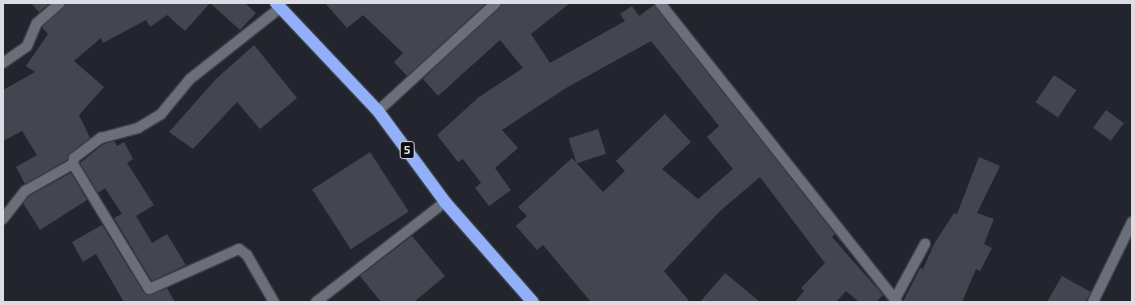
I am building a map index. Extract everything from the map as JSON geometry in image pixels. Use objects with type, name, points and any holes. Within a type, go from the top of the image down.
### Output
[{"type":"highway","name":"5","points":[[278,6],[378,111],[445,202],[533,302]]},
{"type":"street","points":[[3,63],[27,46],[37,23],[60,3]]},
{"type":"street","points":[[378,111],[496,3]]},
{"type":"street","points":[[660,3],[896,301],[926,244]]},
{"type":"street","points":[[274,302],[247,255],[238,249],[149,289],[73,164],[74,158],[101,138],[138,128],[161,114],[190,79],[278,6]]},
{"type":"street","points":[[3,219],[25,192],[73,164]]},
{"type":"street","points":[[316,302],[445,202]]},
{"type":"street","points":[[1093,302],[1132,222]]},
{"type":"building","points":[[31,3],[50,3],[39,12]]},
{"type":"building","points":[[66,3],[210,3],[185,31],[167,15],[150,27],[146,20],[103,43],[101,38],[74,61],[104,87],[79,115],[90,138],[70,153],[67,160],[25,184],[16,167],[37,155],[22,131],[3,141],[3,90],[35,72],[26,66],[48,34],[42,27]]},
{"type":"building","points":[[210,3],[245,3],[256,13],[240,30]]},
{"type":"building","points":[[325,3],[486,3],[407,76],[394,62],[403,53],[363,15],[347,28]]},
{"type":"building","points":[[502,3],[570,3],[531,34],[550,63],[625,21],[620,14],[632,6],[639,16],[654,5],[835,234],[832,237],[883,295],[876,302],[859,302],[846,291],[836,302],[795,302],[804,291],[801,288],[825,263],[760,177],[719,212],[664,271],[690,302],[591,302],[543,245],[537,250],[516,226],[527,216],[518,207],[572,158],[603,192],[625,171],[616,161],[665,114],[691,142],[662,169],[698,199],[733,169],[707,137],[719,126],[651,41],[566,88],[502,130],[518,148],[495,168],[511,190],[489,206],[475,188],[481,183],[463,159],[458,162],[437,135],[479,97],[523,68],[500,40],[438,96],[423,79]]},
{"type":"building","points":[[254,45],[297,98],[260,129],[237,102],[193,149],[169,132],[216,79]]},
{"type":"building","points":[[1054,75],[1076,90],[1058,117],[1036,102]]},
{"type":"building","points":[[1106,110],[1124,123],[1111,141],[1093,128]]},
{"type":"building","points":[[598,129],[606,154],[577,163],[569,139]]},
{"type":"building","points":[[114,141],[117,146],[124,142],[133,159],[127,163],[154,205],[136,216],[152,243],[167,234],[186,265],[152,281],[114,218],[122,214],[105,188],[98,193],[80,163],[104,144]]},
{"type":"building","points":[[370,152],[409,212],[351,249],[312,190]]},
{"type":"building","points":[[979,157],[1000,166],[977,213],[994,219],[984,244],[992,248],[980,271],[976,269],[962,302],[903,302],[920,268],[923,269],[934,244],[954,213],[957,214]]},
{"type":"building","points":[[71,173],[87,200],[40,230],[23,203],[29,196]]},
{"type":"building","points":[[102,225],[144,293],[151,295],[167,288],[175,302],[124,302],[96,254],[83,262],[72,242]]},
{"type":"building","points":[[412,236],[445,276],[414,302],[381,302],[360,276]]},
{"type":"building","points":[[725,273],[760,302],[700,302]]},
{"type":"building","points":[[1062,276],[1091,292],[1085,302],[1047,302]]}]
